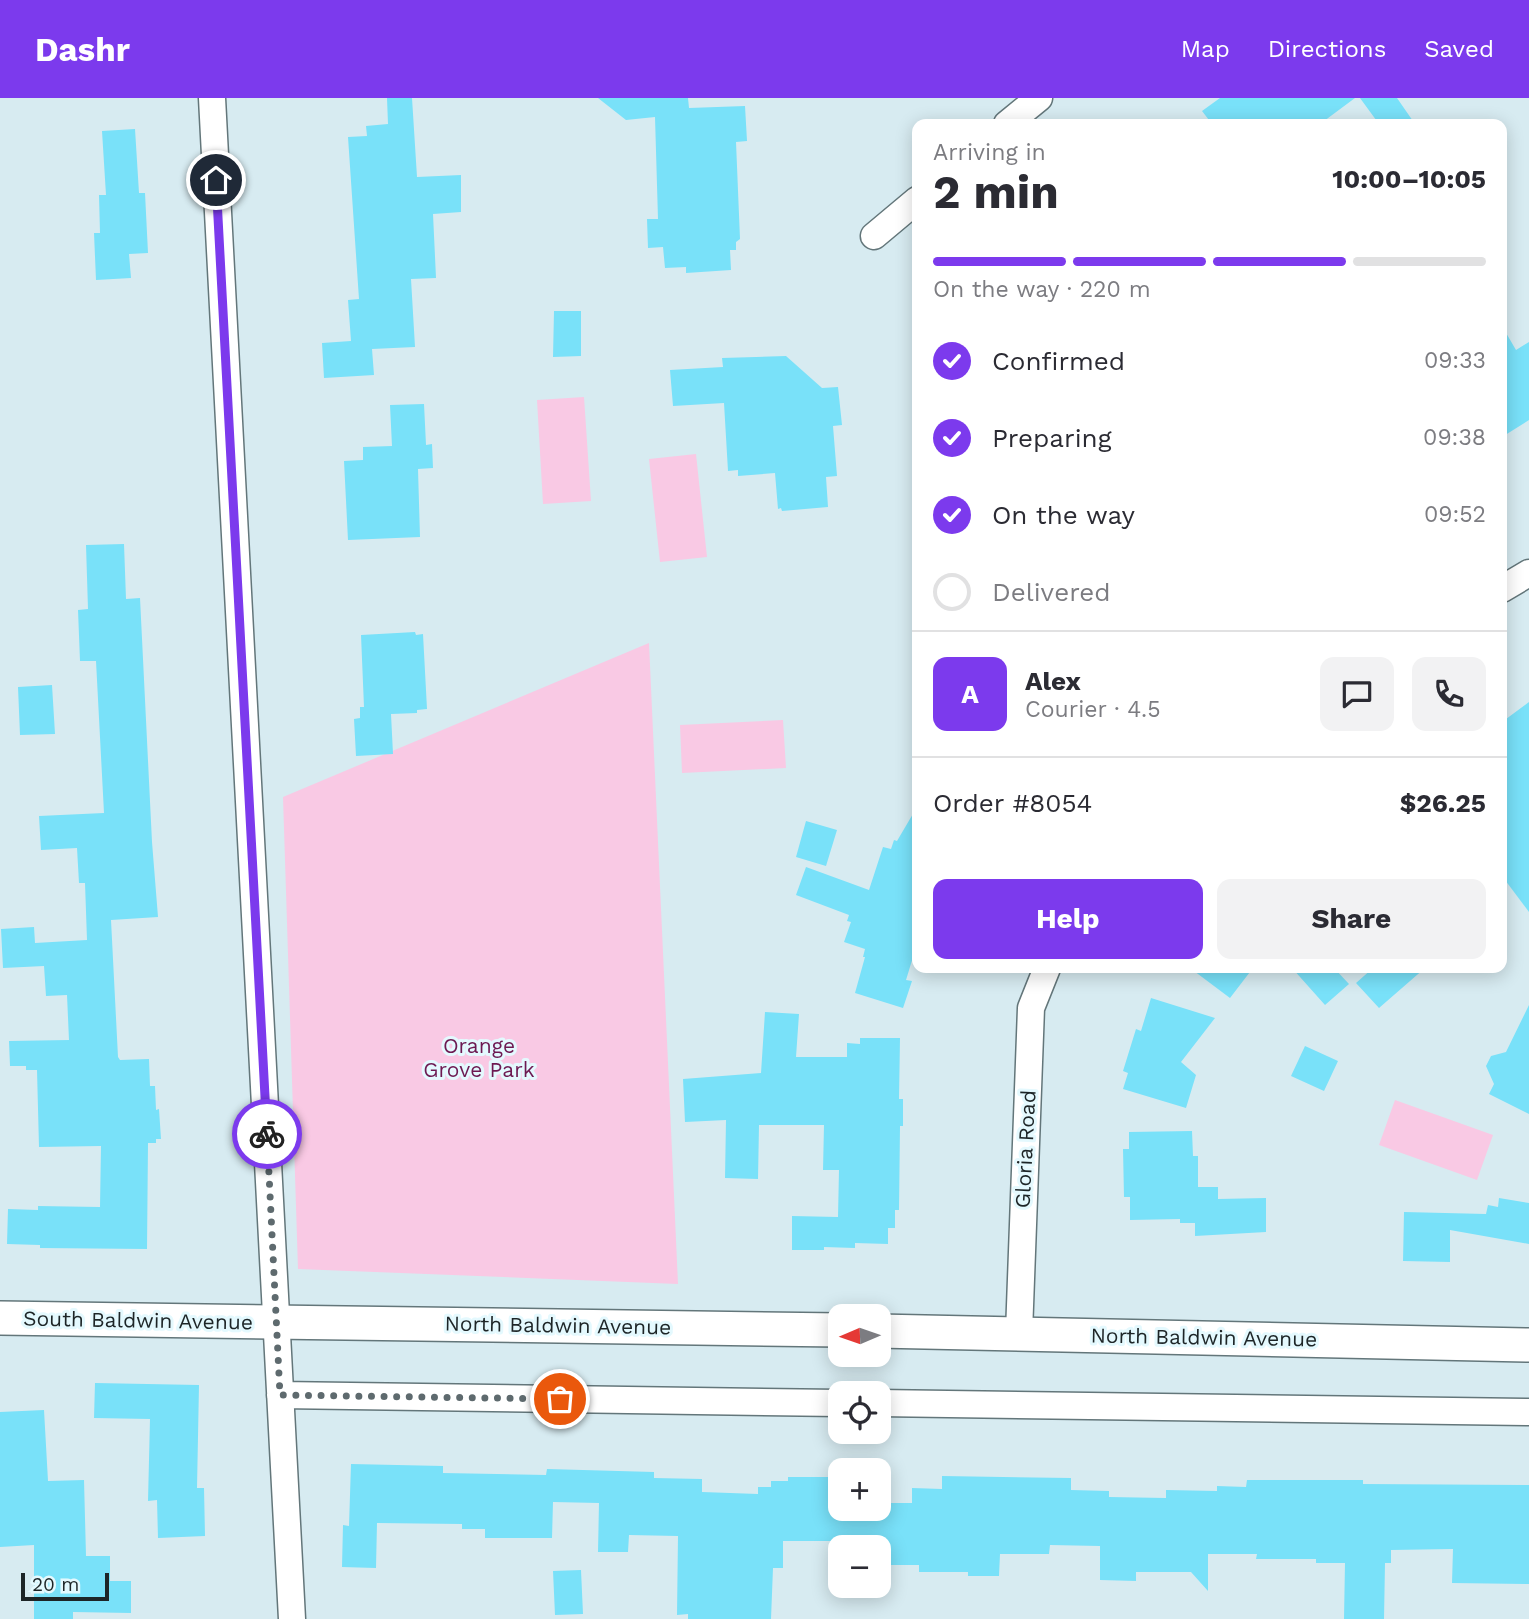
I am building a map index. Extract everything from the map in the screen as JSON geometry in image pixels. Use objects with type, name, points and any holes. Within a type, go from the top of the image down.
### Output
[{"type":"street","points":[[212,98],[292,1619]]},
{"type":"street","points":[[1013,119],[1039,98]]},
{"type":"street","points":[[874,236],[912,204]]},
{"type":"street","points":[[1507,586],[1529,573]]},
{"type":"street","name":"Gloria Road","points":[[1019,1333],[1031,1008],[1045,973]]},
{"type":"street","name":"South Baldwin Avenue","points":[[0,1318],[277,1322]]},
{"type":"street","name":"North Baldwin Avenue","points":[[277,1322],[828,1330]]},
{"type":"street","name":"North Baldwin Avenue","points":[[891,1331],[1529,1345]]},
{"type":"street","points":[[280,1395],[828,1403]]},
{"type":"street","points":[[891,1403],[1529,1412]]},
{"type":"green space","points":[[584,397],[591,501],[543,504],[537,400]]},
{"type":"green space","points":[[696,454],[707,557],[660,562],[649,459]]},
{"type":"green space","name":"Orange Grove Park","points":[[649,643],[678,1284],[298,1269],[283,797]]},
{"type":"green space","points":[[783,720],[786,768],[682,773],[680,725]]},
{"type":"green space","points":[[1395,1100],[1493,1135],[1477,1180],[1379,1145]]},
{"type":"building","points":[[387,98],[412,98],[417,177],[461,175],[461,212],[433,214],[436,278],[411,279],[415,347],[372,349],[374,375],[324,378],[322,343],[351,341],[348,300],[359,299],[348,137],[367,136],[366,126],[388,124]]},
{"type":"building","points":[[598,98],[688,98],[689,108],[745,106],[747,141],[736,142],[740,239],[736,242],[736,250],[730,250],[731,270],[686,273],[686,267],[665,268],[663,247],[648,248],[647,219],[658,219],[655,117],[626,120]]},
{"type":"building","points":[[1220,98],[1355,98],[1327,119],[1208,119],[1202,111]]},
{"type":"building","points":[[1360,98],[1397,98],[1412,119],[1375,119]]},
{"type":"building","points":[[135,129],[139,193],[145,193],[148,253],[129,254],[131,278],[96,280],[94,233],[100,233],[99,195],[106,195],[102,131]]},
{"type":"building","points":[[554,311],[581,311],[581,356],[553,357]]},
{"type":"building","points":[[1507,335],[1516,350],[1529,342],[1529,420],[1507,434]]},
{"type":"building","points":[[786,356],[822,388],[838,387],[842,425],[833,426],[837,476],[826,477],[828,507],[782,511],[781,508],[778,509],[775,473],[738,476],[738,470],[728,471],[724,403],[673,406],[670,370],[723,367],[722,358]]},
{"type":"building","points":[[424,404],[426,445],[432,444],[433,468],[418,469],[420,537],[348,540],[344,461],[363,460],[363,447],[392,446],[390,405]]},
{"type":"building","points":[[124,544],[126,599],[140,598],[158,917],[111,920],[118,1057],[120,1060],[149,1059],[150,1086],[155,1086],[156,1110],[159,1109],[161,1139],[156,1139],[156,1143],[148,1143],[147,1249],[40,1248],[40,1245],[7,1244],[8,1209],[38,1210],[38,1206],[100,1207],[101,1146],[39,1147],[37,1070],[26,1070],[26,1066],[10,1066],[9,1041],[69,1040],[67,995],[46,996],[44,966],[3,968],[1,929],[34,927],[35,943],[87,940],[85,883],[79,883],[77,848],[41,850],[39,816],[104,813],[96,661],[80,661],[78,610],[88,609],[86,545]]},
{"type":"building","points":[[415,632],[416,635],[423,634],[427,709],[417,710],[417,713],[391,714],[393,754],[356,756],[354,719],[360,718],[360,707],[364,707],[361,635]]},
{"type":"building","points":[[52,685],[55,734],[20,735],[18,687]]},
{"type":"building","points":[[1529,702],[1529,912],[1507,883],[1507,718]]},
{"type":"building","points":[[912,816],[912,960],[906,980],[912,981],[903,1008],[855,993],[865,949],[844,942],[851,922],[847,921],[849,915],[796,895],[806,867],[869,890],[883,847],[891,849],[894,840],[897,841]]},
{"type":"building","points":[[806,821],[837,830],[826,866],[796,857]]},
{"type":"building","points":[[1197,973],[1249,973],[1230,998]]},
{"type":"building","points":[[1296,973],[1339,973],[1349,984],[1325,1005]]},
{"type":"building","points":[[1367,973],[1419,973],[1379,1008],[1356,983]]},
{"type":"building","points":[[1151,998],[1215,1018],[1181,1062],[1196,1075],[1186,1108],[1123,1089],[1128,1073],[1123,1071],[1136,1029],[1141,1031]]},
{"type":"building","points":[[1529,1005],[1529,1114],[1489,1094],[1494,1084],[1486,1066],[1491,1056],[1506,1052]]},
{"type":"building","points":[[765,1012],[799,1014],[796,1057],[847,1057],[847,1043],[860,1044],[860,1038],[900,1038],[899,1099],[903,1099],[903,1126],[900,1126],[899,1210],[895,1210],[895,1228],[888,1228],[888,1244],[855,1243],[855,1248],[792,1250],[792,1216],[838,1217],[839,1170],[823,1170],[824,1125],[759,1125],[758,1179],[725,1178],[726,1120],[685,1122],[683,1079],[761,1073]]},
{"type":"building","points":[[1305,1046],[1338,1061],[1324,1091],[1291,1076]]},
{"type":"building","points":[[1192,1131],[1193,1156],[1198,1156],[1198,1187],[1218,1187],[1218,1199],[1266,1198],[1266,1232],[1195,1236],[1195,1223],[1180,1223],[1180,1219],[1130,1220],[1130,1197],[1124,1197],[1123,1149],[1129,1149],[1129,1132]]},
{"type":"building","points":[[1499,1198],[1529,1203],[1529,1244],[1450,1230],[1450,1262],[1403,1261],[1404,1212],[1486,1214],[1488,1205],[1498,1207]]},
{"type":"building","points":[[95,1383],[199,1385],[197,1488],[204,1488],[205,1536],[158,1538],[157,1500],[148,1501],[150,1419],[94,1418]]},
{"type":"building","points":[[44,1410],[48,1481],[84,1480],[86,1556],[110,1556],[110,1581],[131,1581],[131,1613],[73,1612],[73,1619],[34,1619],[34,1545],[0,1547],[0,1412]]},
{"type":"building","points":[[351,1464],[443,1466],[443,1473],[546,1475],[547,1469],[654,1472],[654,1478],[702,1479],[702,1492],[758,1494],[758,1487],[771,1487],[771,1481],[788,1481],[788,1477],[828,1477],[828,1521],[891,1521],[891,1503],[912,1503],[912,1488],[942,1489],[942,1476],[1071,1478],[1071,1490],[1109,1491],[1109,1497],[1166,1498],[1166,1490],[1217,1491],[1217,1486],[1246,1487],[1247,1480],[1529,1485],[1529,1584],[1452,1583],[1453,1549],[1391,1550],[1391,1563],[1385,1563],[1384,1619],[1344,1619],[1345,1563],[1316,1563],[1316,1559],[1256,1559],[1257,1554],[1208,1554],[1208,1591],[1191,1572],[1136,1572],[1136,1581],[1100,1580],[1100,1546],[1050,1545],[1049,1554],[1000,1554],[999,1576],[968,1576],[968,1572],[919,1572],[919,1565],[891,1565],[891,1535],[828,1535],[828,1541],[783,1541],[783,1568],[773,1568],[771,1619],[688,1619],[688,1614],[677,1615],[678,1536],[629,1535],[628,1552],[598,1552],[599,1503],[553,1502],[552,1538],[485,1538],[485,1529],[462,1529],[462,1524],[377,1523],[376,1568],[342,1567],[343,1525],[349,1526]]},
{"type":"building","points":[[581,1570],[583,1614],[555,1615],[553,1571]]},
{"type":"way so far","points":[[267,1134],[280,1395],[560,1399]]},
{"type":"route","points":[[216,180],[267,1134]]}]
